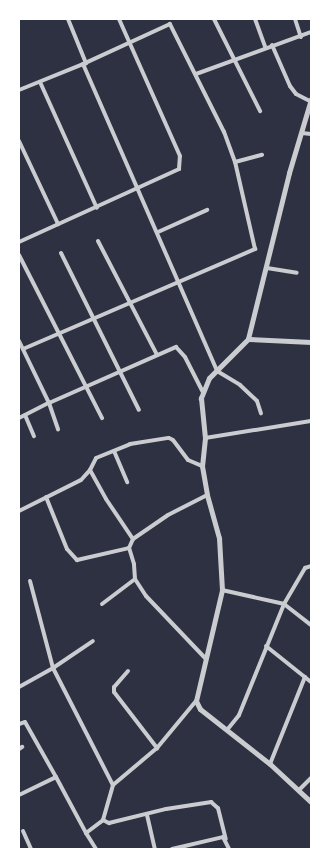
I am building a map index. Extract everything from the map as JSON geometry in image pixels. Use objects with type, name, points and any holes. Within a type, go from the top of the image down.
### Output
[{"type":"street","points":[[68,19],[84,64],[180,282],[217,371],[240,385],[257,401],[261,413]]},
{"type":"street","points":[[19,242],[139,189],[179,169],[180,156],[119,19]]},
{"type":"street","points":[[23,349],[255,249],[235,162],[224,132],[168,19]]},
{"type":"street","points":[[214,19],[260,111]]},
{"type":"street","points":[[255,19],[265,47]]},
{"type":"street","points":[[295,19],[301,37]]},
{"type":"street","points":[[19,90],[131,44],[170,24]]},
{"type":"street","points":[[196,74],[234,58],[265,47],[301,37],[311,32]]},
{"type":"street","points":[[86,832],[103,820],[113,785],[157,748],[196,700],[206,658],[222,590],[220,538],[207,495],[202,466],[204,438],[201,398],[209,378],[248,339],[267,268],[289,173],[311,100],[296,94],[290,86],[272,45]]},
{"type":"street","points":[[40,82],[96,208]]},
{"type":"street","points":[[302,133],[311,134]]},
{"type":"street","points":[[19,141],[58,224]]},
{"type":"street","points":[[235,162],[262,155]]},
{"type":"street","points":[[158,232],[207,210]]},
{"type":"street","points":[[98,241],[131,302],[157,355]]},
{"type":"street","points":[[61,253],[139,410]]},
{"type":"street","points":[[19,255],[88,386],[102,418]]},
{"type":"street","points":[[267,268],[297,273]]},
{"type":"street","points":[[248,339],[311,342]]},
{"type":"street","points":[[19,341],[49,403],[58,429]]},
{"type":"street","points":[[19,418],[49,403],[176,348],[185,357],[204,392]]},
{"type":"street","points":[[25,415],[34,436]]},
{"type":"street","points":[[204,438],[311,421]]},
{"type":"street","points":[[19,511],[81,480],[90,470],[96,458],[130,444],[169,438],[173,440],[188,460],[202,466]]},
{"type":"street","points":[[114,451],[128,482]]},
{"type":"street","points":[[90,470],[106,499],[133,539]]},
{"type":"street","points":[[206,658],[146,596],[135,579],[134,564],[129,548],[133,539],[168,515],[207,495]]},
{"type":"street","points":[[46,497],[67,549],[77,560],[129,548]]},
{"type":"street","points":[[227,730],[240,715],[266,646],[284,604],[305,568],[311,566]]},
{"type":"street","points":[[102,604],[135,579]]},
{"type":"street","points":[[30,581],[53,668],[113,785]]},
{"type":"street","points":[[222,590],[284,604],[311,625]]},
{"type":"street","points":[[19,687],[53,668],[93,641]]},
{"type":"street","points":[[266,646],[311,682]]},
{"type":"street","points":[[128,671],[114,687],[114,692],[157,748]]},
{"type":"street","points":[[270,764],[305,677]]},
{"type":"street","points":[[196,700],[200,709],[270,764],[311,802]]},
{"type":"street","points":[[19,724],[25,722],[96,849]]},
{"type":"street","points":[[19,795],[56,777]]},
{"type":"street","points":[[299,790],[311,778]]},
{"type":"street","points":[[103,820],[109,823],[186,806],[215,803],[229,849]]},
{"type":"street","points":[[147,815],[155,849]]},
{"type":"street","points":[[23,831],[31,849]]},
{"type":"street","points":[[172,849],[223,837],[226,839]]}]
